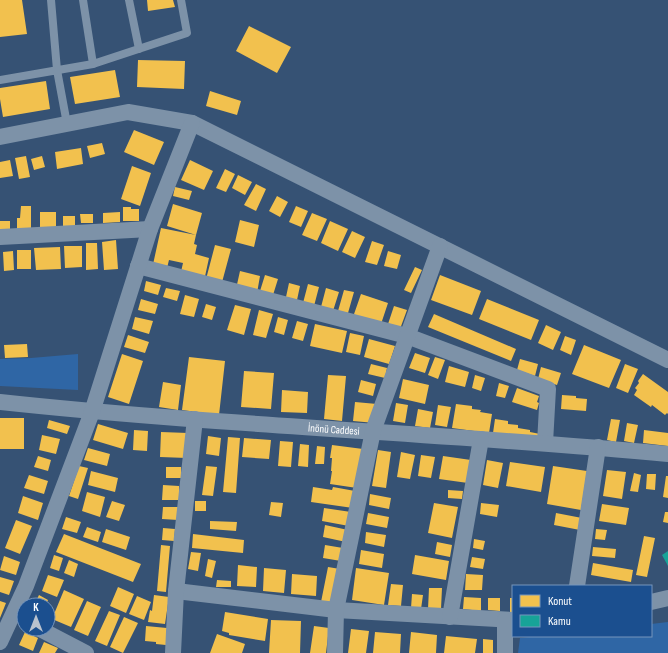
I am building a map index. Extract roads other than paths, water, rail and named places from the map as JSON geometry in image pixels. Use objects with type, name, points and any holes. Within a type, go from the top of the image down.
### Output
[{"type":"street","points":[[0,137],[128,112],[192,123],[668,360]]},
{"type":"street","points":[[23,597],[26,586],[92,412],[150,229],[192,123]]},
{"type":"street","points":[[0,237],[150,229]]},
{"type":"street","points":[[335,653],[336,610],[373,431],[440,246]]},
{"type":"street","points":[[138,266],[407,336],[548,389],[545,443]]},
{"type":"street","name":"İnönü Caddesi","points":[[0,402],[92,412],[545,443],[668,454]]},
{"type":"street","points":[[173,653],[176,592],[195,419]]},
{"type":"street","points":[[450,616],[481,439]]},
{"type":"street","points":[[577,585],[598,447]]},
{"type":"street","points":[[176,592],[336,610],[509,620],[505,653]]},
{"type":"street","points":[[652,602],[668,598]]},
{"type":"street","points":[[0,642],[16,621]]},
{"type":"street","points":[[55,637],[86,653]]},
{"type":"lane","points":[[51,0],[57,70],[66,124]]},
{"type":"lane","points":[[83,0],[93,64]]},
{"type":"lane","points":[[129,0],[139,49]]},
{"type":"lane","points":[[0,80],[93,64],[186,33],[181,0]]}]
